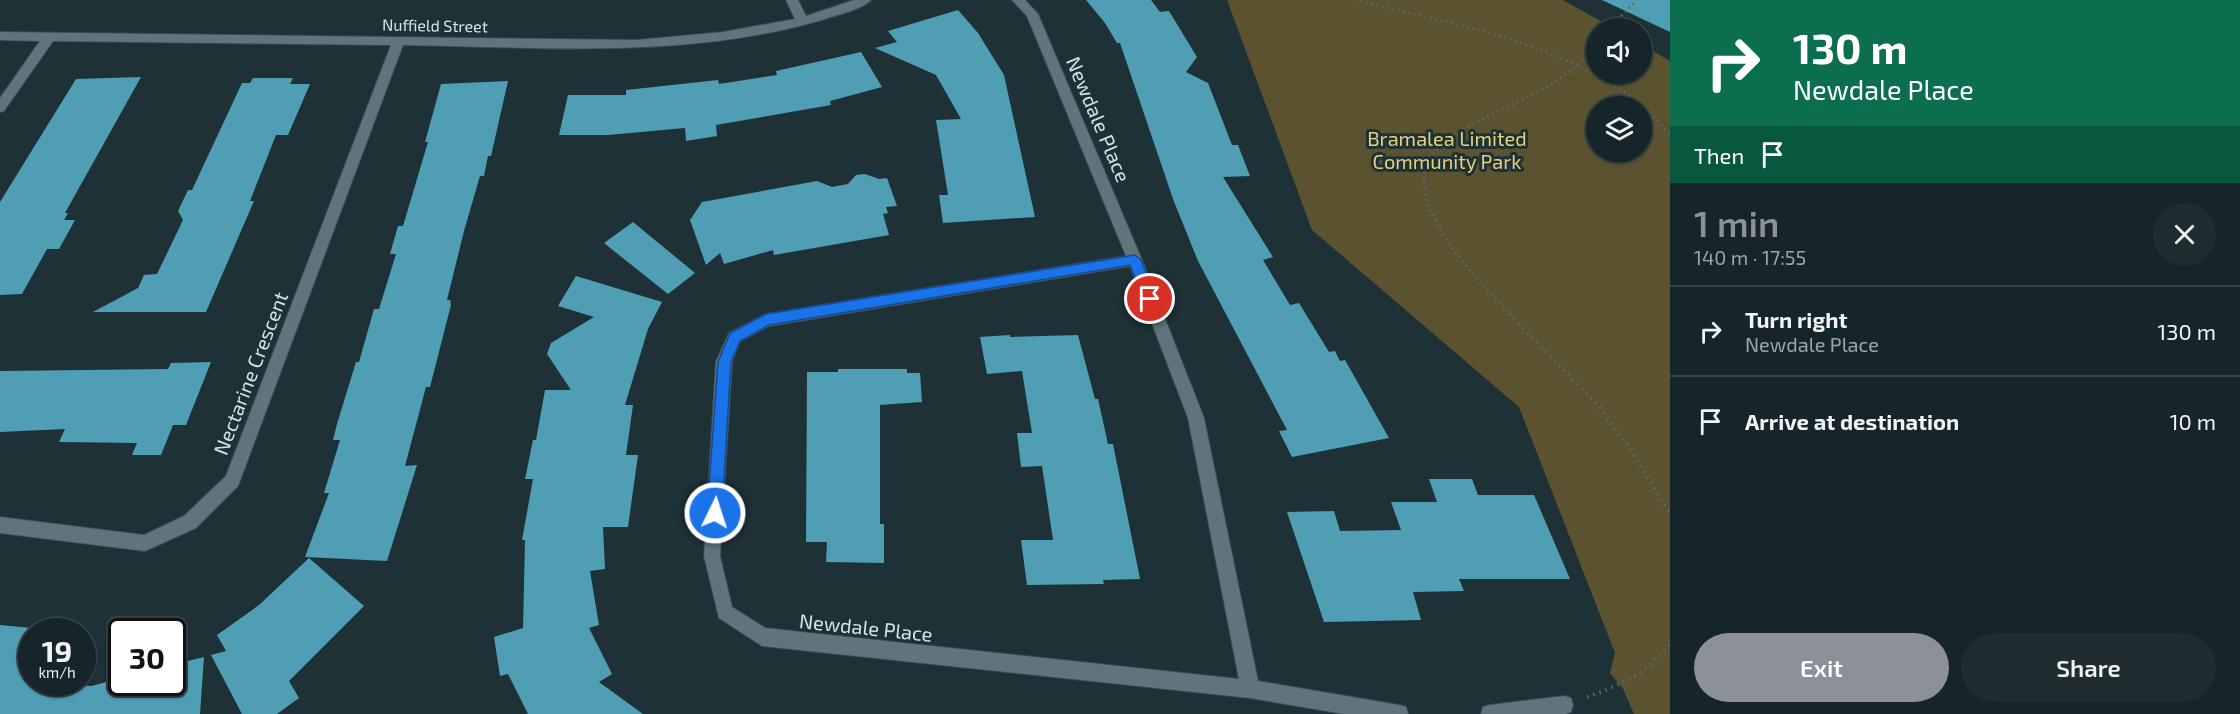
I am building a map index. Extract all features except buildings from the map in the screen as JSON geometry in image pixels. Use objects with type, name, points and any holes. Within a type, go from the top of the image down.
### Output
[{"type":"street","points":[[792,0],[802,20]]},
{"type":"street","name":"Nuffield Street","points":[[0,36],[637,44],[698,39],[802,20],[865,0]]},
{"type":"street","name":"Newdale Place","points":[[1018,0],[1032,15],[1135,260],[1196,418],[1250,689],[762,637],[724,612],[712,556],[724,362],[734,337],[766,320],[1135,260]]},
{"type":"street","points":[[0,108],[49,37]]},
{"type":"street","name":"Nectarine Crescent","points":[[0,525],[146,543],[190,522],[232,481],[398,42]]},
{"type":"street","points":[[1250,689],[1399,714]]},
{"type":"street","points":[[1490,714],[1564,705]]},
{"type":"path","points":[[1355,0],[1474,27],[1543,48],[1579,65],[1634,99],[1670,134]]},
{"type":"path","points":[[1620,18],[1637,0]]},
{"type":"path","points":[[1586,56],[1579,65],[1548,85],[1451,137],[1428,161],[1422,179],[1426,202],[1438,229],[1466,267],[1586,391],[1621,434],[1670,514]]},
{"type":"path","points":[[1564,705],[1626,684],[1659,661],[1670,644]]},
{"type":"green space","name":"Bramalea Limited Community Park","points":[[1227,0],[1563,0],[1595,18],[1586,18],[1586,84],[1652,84],[1652,50],[1670,61],[1670,714],[1634,714],[1623,689],[1610,673],[1615,653],[1519,407],[1312,230]]},
{"type":"route","points":[[715,513],[724,362],[734,337],[766,320],[1135,260],[1150,299]]}]
